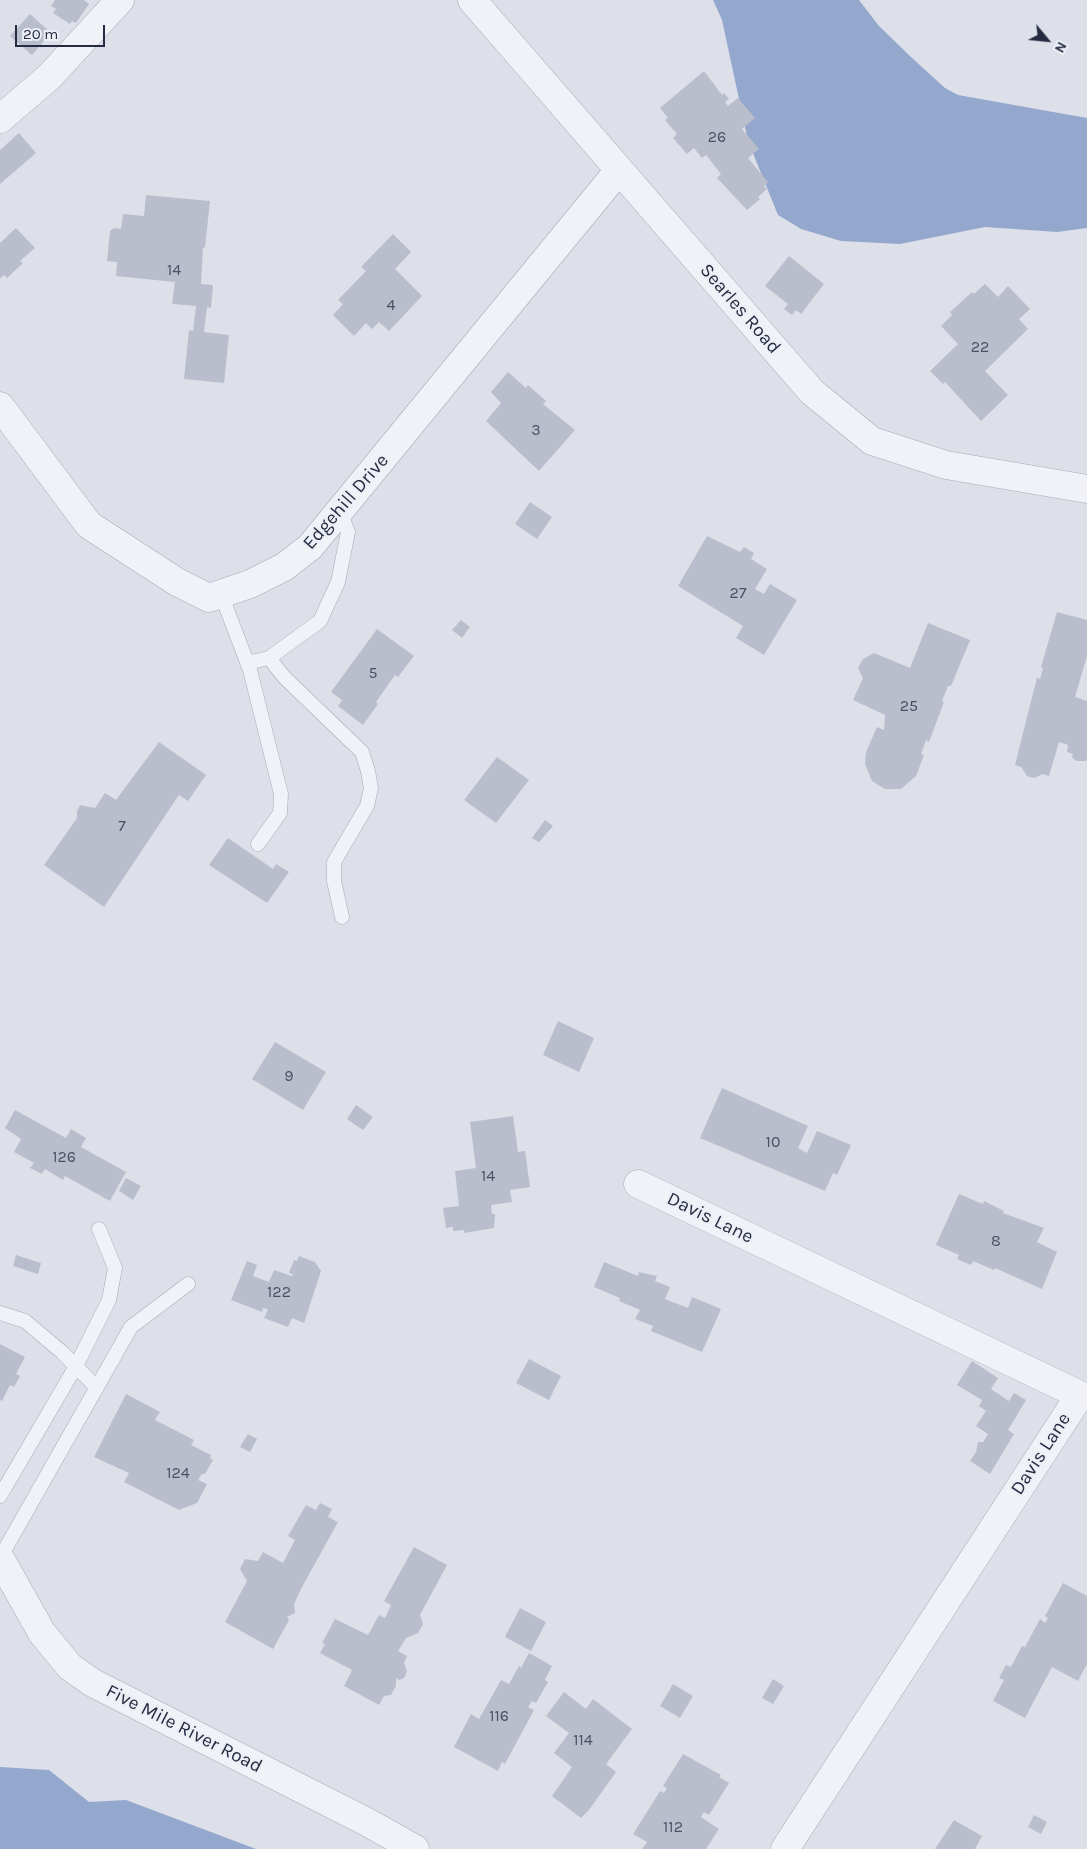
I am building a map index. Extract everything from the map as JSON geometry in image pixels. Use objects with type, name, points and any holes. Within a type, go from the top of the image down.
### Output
[{"type":"street","points":[[0,119],[49,77],[120,0]]},
{"type":"street","name":"Searles Road","points":[[472,0],[812,392],[872,442],[946,465],[1087,489]]},
{"type":"street","name":"Edgehill Drive","points":[[0,406],[89,525],[185,586],[209,598],[250,584],[284,567],[310,547],[619,170]]},
{"type":"street","name":"Davis Lane","points":[[638,1184],[1080,1395],[785,1849]]},
{"type":"street","name":"Five Mile River Road","points":[[0,1558],[42,1633],[70,1666],[93,1684],[350,1814],[415,1849]]},
{"type":"lane","points":[[247,663],[269,658],[320,621],[338,582],[348,532],[340,511]]},
{"type":"lane","points":[[221,594],[247,663],[281,794],[280,813],[258,844]]},
{"type":"lane","points":[[269,658],[285,678],[362,752],[368,771],[371,788],[367,806],[334,862],[334,881],[342,917]]},
{"type":"lane","points":[[0,1496],[76,1366],[109,1300],[114,1268],[98,1229]]},
{"type":"lane","points":[[0,1558],[131,1328],[188,1284]]},
{"type":"lane","points":[[0,1313],[25,1321],[76,1366],[97,1388]]},
{"type":"water","points":[[713,0],[859,0],[879,26],[911,57],[945,88],[958,95],[1087,118],[1087,228],[1057,232],[985,227],[900,244],[841,241],[801,229],[778,215],[748,141],[722,20]]},
{"type":"water","points":[[0,1767],[49,1770],[89,1802],[126,1800],[256,1849],[0,1849]]},
{"type":"building","points":[[55,0],[84,0],[89,4],[76,23],[72,21],[70,24],[53,13],[56,9],[51,6]]},
{"type":"building","points":[[30,14],[51,33],[32,55],[10,36]]},
{"type":"building","points":[[704,71],[722,95],[724,93],[729,99],[725,102],[728,106],[738,98],[755,118],[742,129],[759,149],[748,158],[768,182],[764,186],[767,189],[758,197],[760,199],[747,210],[717,178],[721,174],[706,155],[702,158],[694,148],[687,154],[673,138],[677,134],[665,120],[668,118],[660,108]]},
{"type":"building","points":[[19,133],[36,153],[0,184],[0,150]]},
{"type":"building","points":[[146,195],[210,201],[205,248],[203,247],[201,284],[213,285],[211,308],[207,307],[204,332],[229,335],[224,383],[184,379],[189,330],[193,331],[196,306],[172,304],[175,282],[116,276],[117,262],[107,261],[110,231],[114,228],[121,229],[123,214],[144,216]]},
{"type":"building","points":[[16,228],[35,248],[20,261],[23,263],[7,278],[4,275],[0,279],[0,243]]},
{"type":"building","points":[[393,234],[411,252],[395,269],[422,296],[389,331],[379,322],[372,329],[366,323],[354,336],[333,315],[343,304],[338,300],[366,271],[361,267]]},
{"type":"building","points":[[789,256],[824,284],[801,314],[796,310],[792,315],[784,309],[788,304],[765,286]]},
{"type":"building","points":[[985,284],[998,297],[1008,286],[1030,309],[1019,319],[1028,329],[985,371],[1008,395],[981,421],[945,382],[943,384],[930,371],[958,344],[941,326],[952,315],[950,312],[972,292],[974,294]]},
{"type":"building","points":[[508,372],[526,388],[528,385],[546,401],[543,404],[575,430],[539,471],[486,421],[501,403],[491,392]]},
{"type":"building","points":[[530,502],[552,517],[537,539],[515,524]]},
{"type":"building","points":[[707,536],[740,552],[744,547],[754,553],[751,559],[767,569],[755,589],[764,594],[770,584],[797,600],[764,655],[736,638],[743,626],[678,586]]},
{"type":"building","points":[[1057,612],[1087,620],[1087,656],[1075,697],[1087,701],[1087,758],[1086,761],[1076,761],[1072,757],[1073,754],[1067,752],[1068,745],[1059,742],[1049,776],[1043,774],[1034,778],[1027,776],[1021,767],[1015,765],[1037,678],[1040,679],[1043,668],[1041,667]]},
{"type":"building","points":[[461,620],[470,627],[462,638],[452,630]]},
{"type":"building","points":[[928,623],[970,640],[951,686],[948,686],[929,742],[926,740],[921,754],[924,755],[916,776],[901,789],[885,789],[872,781],[865,764],[866,752],[877,727],[884,730],[885,715],[853,700],[863,678],[858,668],[863,659],[874,653],[910,668]]},
{"type":"building","points":[[377,629],[414,656],[398,677],[395,675],[363,725],[338,706],[342,700],[331,692]]},
{"type":"building","points":[[159,742],[206,775],[188,801],[179,795],[104,907],[44,865],[77,818],[77,811],[80,805],[95,808],[105,793],[116,800]]},
{"type":"building","points":[[497,757],[529,780],[496,823],[464,800]]},
{"type":"building","points":[[545,820],[553,826],[539,842],[532,838]]},
{"type":"building","points":[[228,838],[273,869],[276,864],[289,872],[267,903],[209,865]]},
{"type":"building","points":[[558,1021],[594,1038],[579,1072],[543,1055]]},
{"type":"building","points":[[275,1042],[326,1072],[303,1110],[252,1079]]},
{"type":"building","points":[[722,1088],[808,1126],[798,1148],[807,1153],[817,1131],[851,1145],[837,1175],[833,1173],[825,1191],[700,1138]]},
{"type":"building","points":[[356,1105],[373,1117],[363,1130],[347,1119]]},
{"type":"building","points":[[15,1110],[66,1138],[71,1129],[86,1138],[81,1147],[126,1172],[110,1201],[65,1176],[63,1180],[45,1169],[42,1174],[30,1168],[34,1163],[14,1152],[21,1139],[5,1128]]},
{"type":"building","points":[[513,1116],[518,1152],[525,1151],[530,1187],[510,1190],[512,1202],[491,1205],[492,1214],[495,1214],[494,1228],[464,1233],[464,1230],[453,1231],[453,1227],[446,1228],[443,1208],[459,1206],[455,1171],[476,1168],[470,1122]]},
{"type":"building","points":[[126,1178],[141,1186],[133,1200],[119,1191]]},
{"type":"building","points":[[959,1194],[983,1204],[984,1201],[1004,1211],[1003,1213],[1044,1228],[1037,1242],[1057,1252],[1042,1289],[995,1268],[994,1270],[973,1261],[971,1265],[957,1259],[959,1255],[936,1245]]},
{"type":"building","points":[[16,1255],[41,1263],[38,1274],[13,1266]]},
{"type":"building","points":[[299,1256],[315,1262],[321,1271],[304,1323],[292,1318],[288,1327],[264,1318],[268,1309],[263,1308],[262,1312],[231,1300],[247,1261],[257,1265],[253,1276],[269,1282],[274,1270],[292,1276],[293,1274],[289,1273],[294,1260],[297,1261]]},
{"type":"building","points":[[604,1262],[638,1276],[639,1272],[657,1276],[655,1281],[670,1287],[665,1299],[688,1308],[692,1297],[721,1309],[702,1352],[651,1331],[653,1326],[635,1319],[640,1310],[619,1301],[620,1298],[594,1287]]},
{"type":"building","points":[[0,1344],[25,1357],[16,1374],[20,1376],[14,1387],[10,1385],[2,1401],[0,1400]]},
{"type":"building","points":[[529,1359],[561,1376],[549,1400],[516,1383]]},
{"type":"building","points":[[972,1361],[998,1378],[991,1389],[1009,1401],[1014,1393],[1026,1400],[1008,1430],[1014,1434],[990,1474],[970,1461],[976,1452],[978,1442],[983,1442],[988,1434],[976,1426],[986,1411],[979,1406],[982,1400],[957,1385]]},
{"type":"building","points":[[126,1394],[160,1412],[155,1420],[194,1440],[191,1445],[211,1455],[210,1458],[213,1460],[205,1474],[202,1474],[198,1480],[207,1484],[197,1503],[179,1510],[124,1482],[129,1473],[94,1457]]},
{"type":"building","points":[[248,1434],[257,1439],[250,1452],[240,1447]]},
{"type":"building","points":[[320,1503],[332,1509],[328,1517],[338,1522],[302,1587],[294,1604],[295,1613],[287,1617],[289,1620],[273,1649],[225,1622],[247,1581],[240,1569],[245,1559],[258,1561],[263,1552],[283,1563],[295,1540],[288,1536],[306,1505],[316,1510]]},
{"type":"building","points":[[414,1547],[447,1565],[420,1615],[423,1624],[418,1633],[406,1638],[398,1651],[407,1656],[404,1663],[407,1671],[404,1678],[399,1680],[396,1678],[396,1686],[391,1695],[384,1696],[379,1705],[344,1686],[352,1670],[320,1653],[325,1644],[322,1643],[335,1619],[368,1635],[379,1615],[385,1618],[391,1605],[384,1601]]},
{"type":"building","points":[[1063,1583],[1087,1596],[1087,1664],[1078,1681],[1052,1667],[1025,1718],[993,1701],[1004,1680],[999,1678],[1006,1665],[1011,1667],[1022,1646],[1025,1647],[1040,1619],[1045,1623],[1048,1618],[1045,1616]]},
{"type":"building","points":[[520,1608],[546,1622],[531,1651],[505,1637]]},
{"type":"building","points":[[529,1653],[552,1666],[545,1680],[548,1682],[536,1703],[532,1701],[528,1707],[534,1710],[505,1764],[502,1762],[498,1771],[454,1747],[471,1714],[479,1719],[501,1680],[509,1684]]},
{"type":"building","points":[[773,1679],[784,1686],[773,1704],[762,1698]]},
{"type":"building","points":[[673,1684],[693,1696],[680,1718],[660,1706]]},
{"type":"building","points":[[564,1692],[586,1709],[593,1699],[632,1729],[606,1764],[616,1772],[589,1810],[581,1818],[552,1796],[572,1767],[554,1753],[569,1733],[546,1716]]},
{"type":"building","points":[[683,1754],[721,1775],[719,1777],[729,1783],[709,1815],[704,1812],[701,1817],[719,1829],[706,1849],[642,1849],[647,1842],[633,1834],[660,1791],[664,1793],[667,1788],[663,1786]]},
{"type":"building","points":[[1034,1815],[1047,1822],[1041,1834],[1028,1827]]},
{"type":"building","points":[[954,1820],[982,1836],[975,1849],[935,1849]]}]
